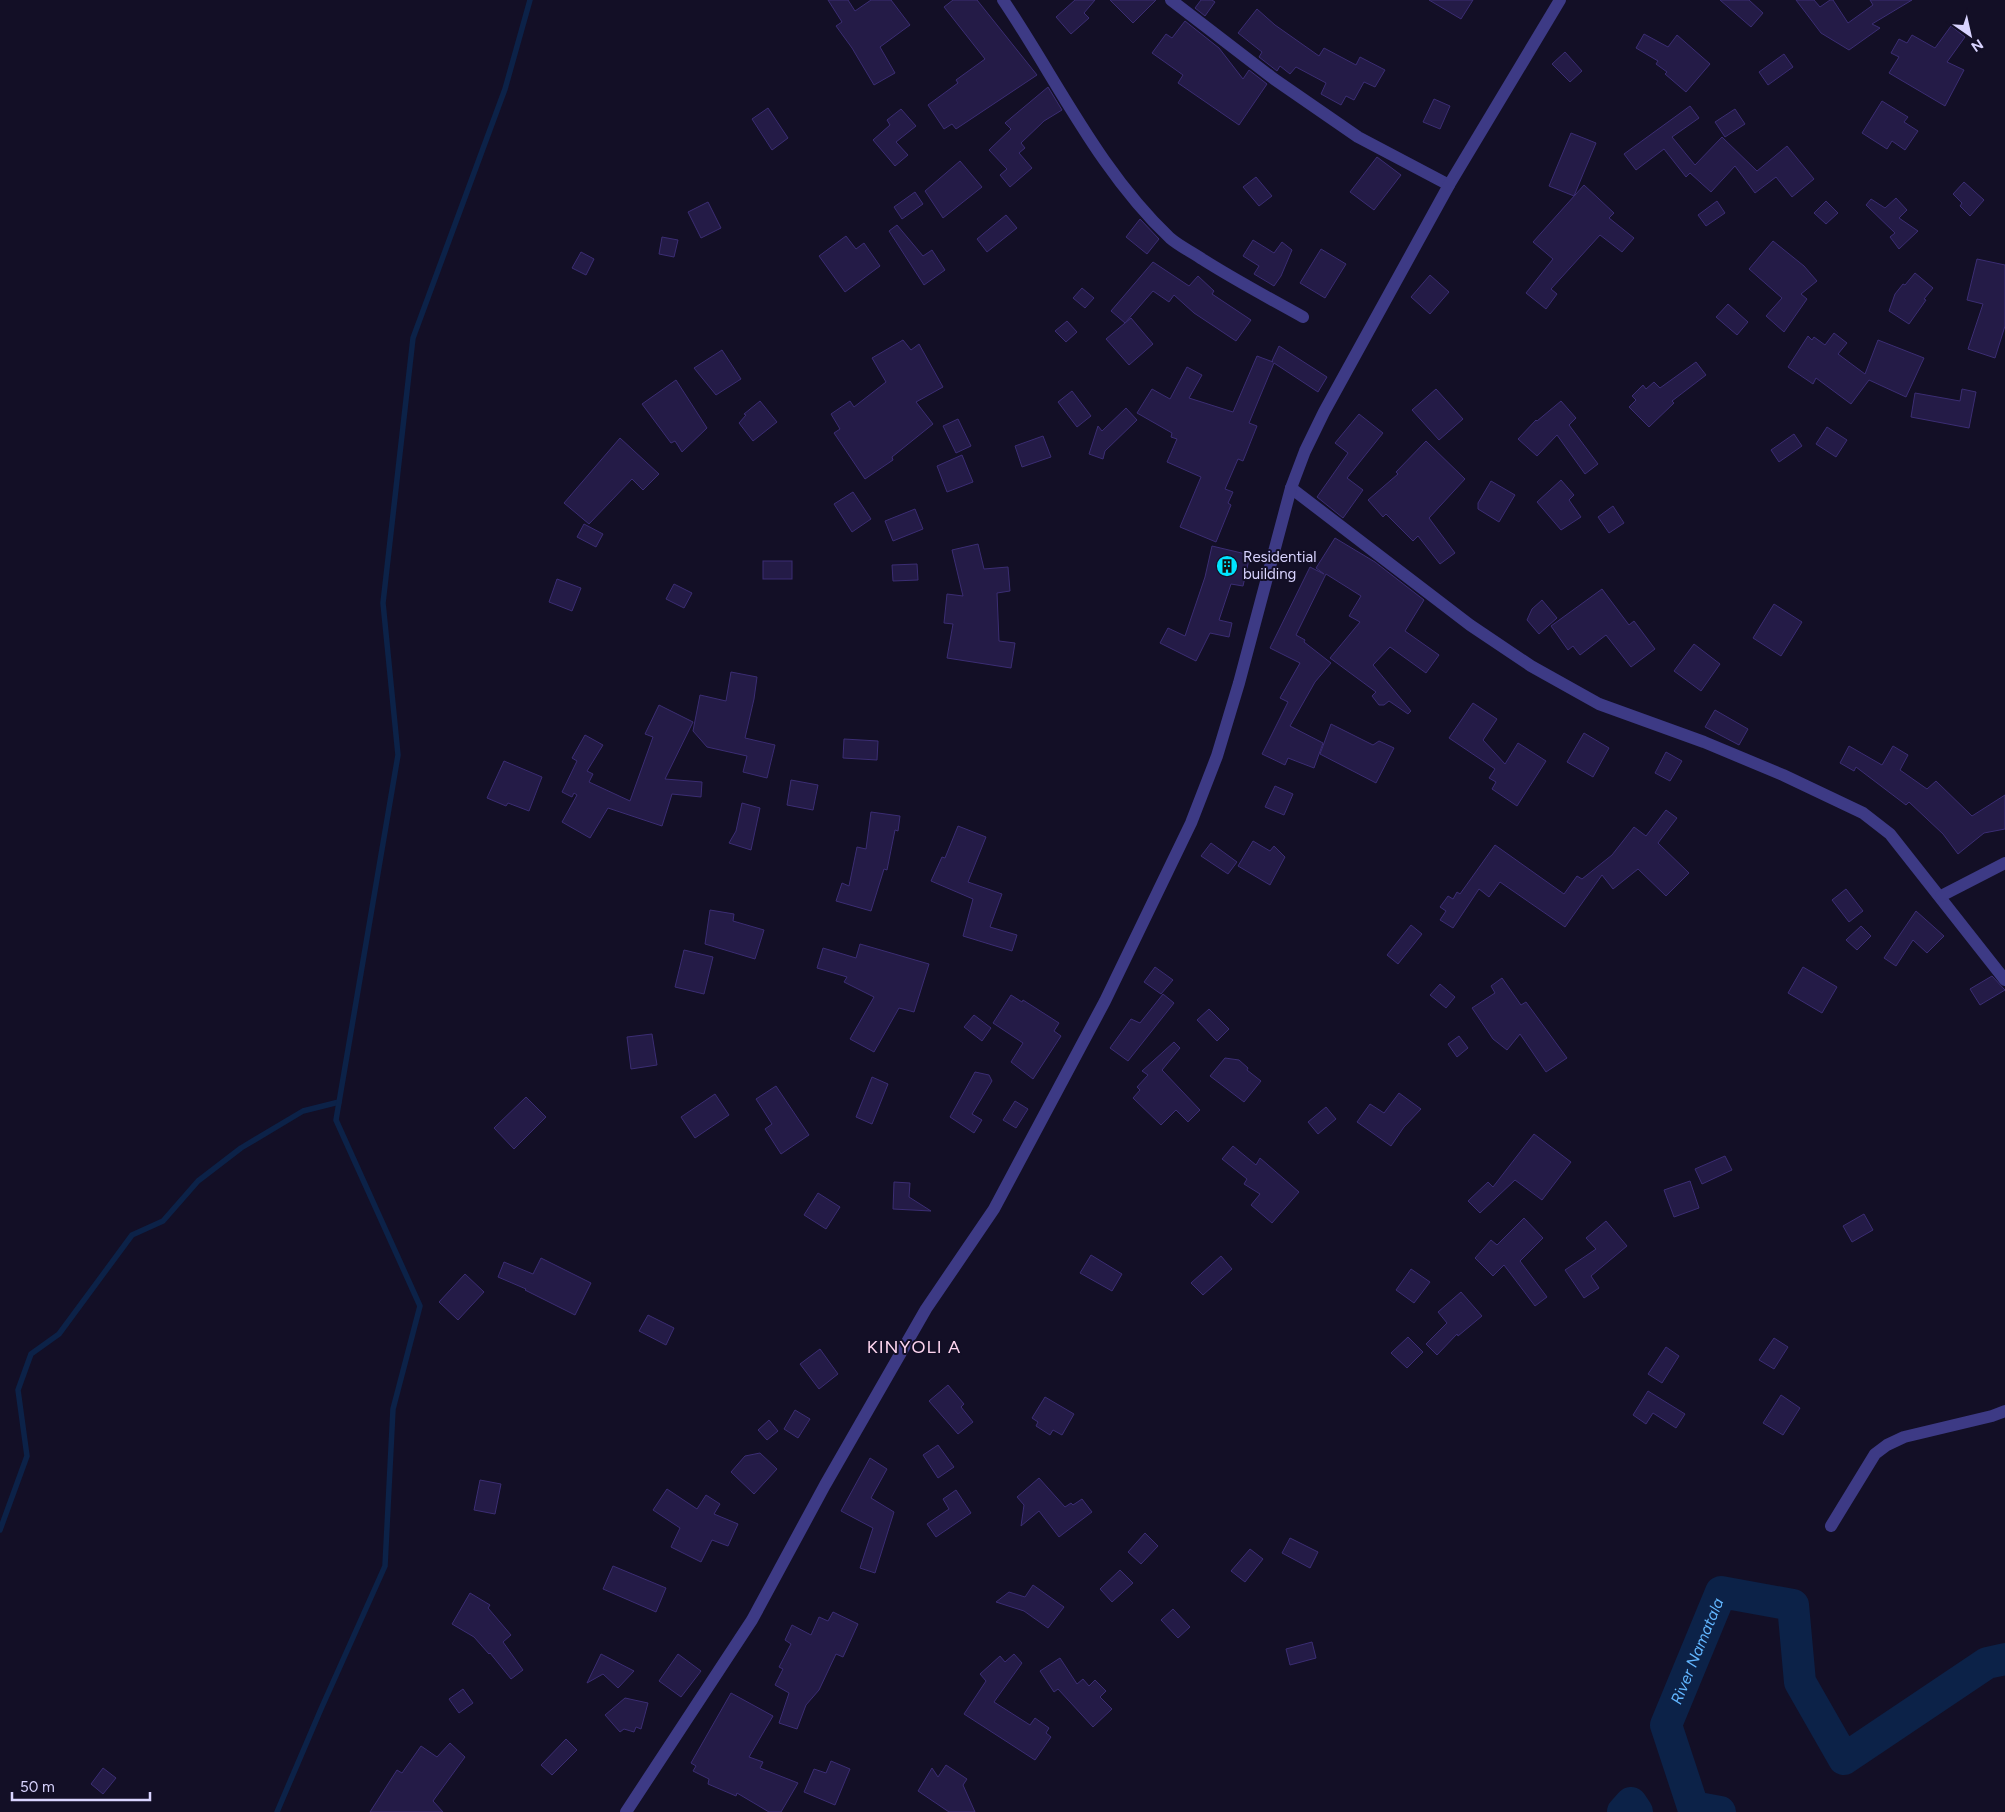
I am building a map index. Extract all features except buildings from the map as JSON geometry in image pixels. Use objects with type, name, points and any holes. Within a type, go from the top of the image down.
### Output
[{"type":"street","points":[[1003,0],[1032,43],[1082,129],[1134,198],[1171,239],[1228,275],[1304,317]]},
{"type":"street","points":[[1171,0],[1274,78],[1358,137],[1449,185]]},
{"type":"street","points":[[626,1812],[752,1620],[825,1485],[926,1309],[994,1209],[1105,1001],[1191,823],[1218,756],[1291,488],[1305,451],[1324,412],[1449,185],[1560,0]]},
{"type":"street","points":[[1291,488],[1470,625],[1531,666],[1567,687],[1599,704],[1704,742],[1784,775],[1863,812],[1890,834],[1941,896],[2005,980]]},
{"type":"street","points":[[1941,896],[2005,863]]},
{"type":"street","points":[[1831,1526],[1875,1454],[1887,1445],[1904,1437],[1992,1416],[2005,1410]]},
{"type":"waterway","points":[[277,1812],[385,1566],[393,1409],[420,1306],[336,1120],[398,755],[383,603],[413,338],[505,89],[530,0]]},
{"type":"waterway","points":[[0,1530],[27,1456],[18,1390],[31,1354],[59,1334],[132,1235],[163,1221],[198,1181],[241,1148],[303,1111],[339,1102]]},
{"type":"waterway","name":"River Namatala","points":[[1720,1812],[1693,1807],[1666,1725],[1721,1592],[1793,1605],[1800,1682],[1844,1759],[1987,1663],[2005,1659]]},
{"type":"waterway","name":"River Namatala","points":[[1623,1812],[1631,1803],[1637,1812]]},
{"type":"place","name":"Residential building","points":[[1227,566]]},
{"type":"district","name":"KINYOLI A","points":[[914,1347]]}]
